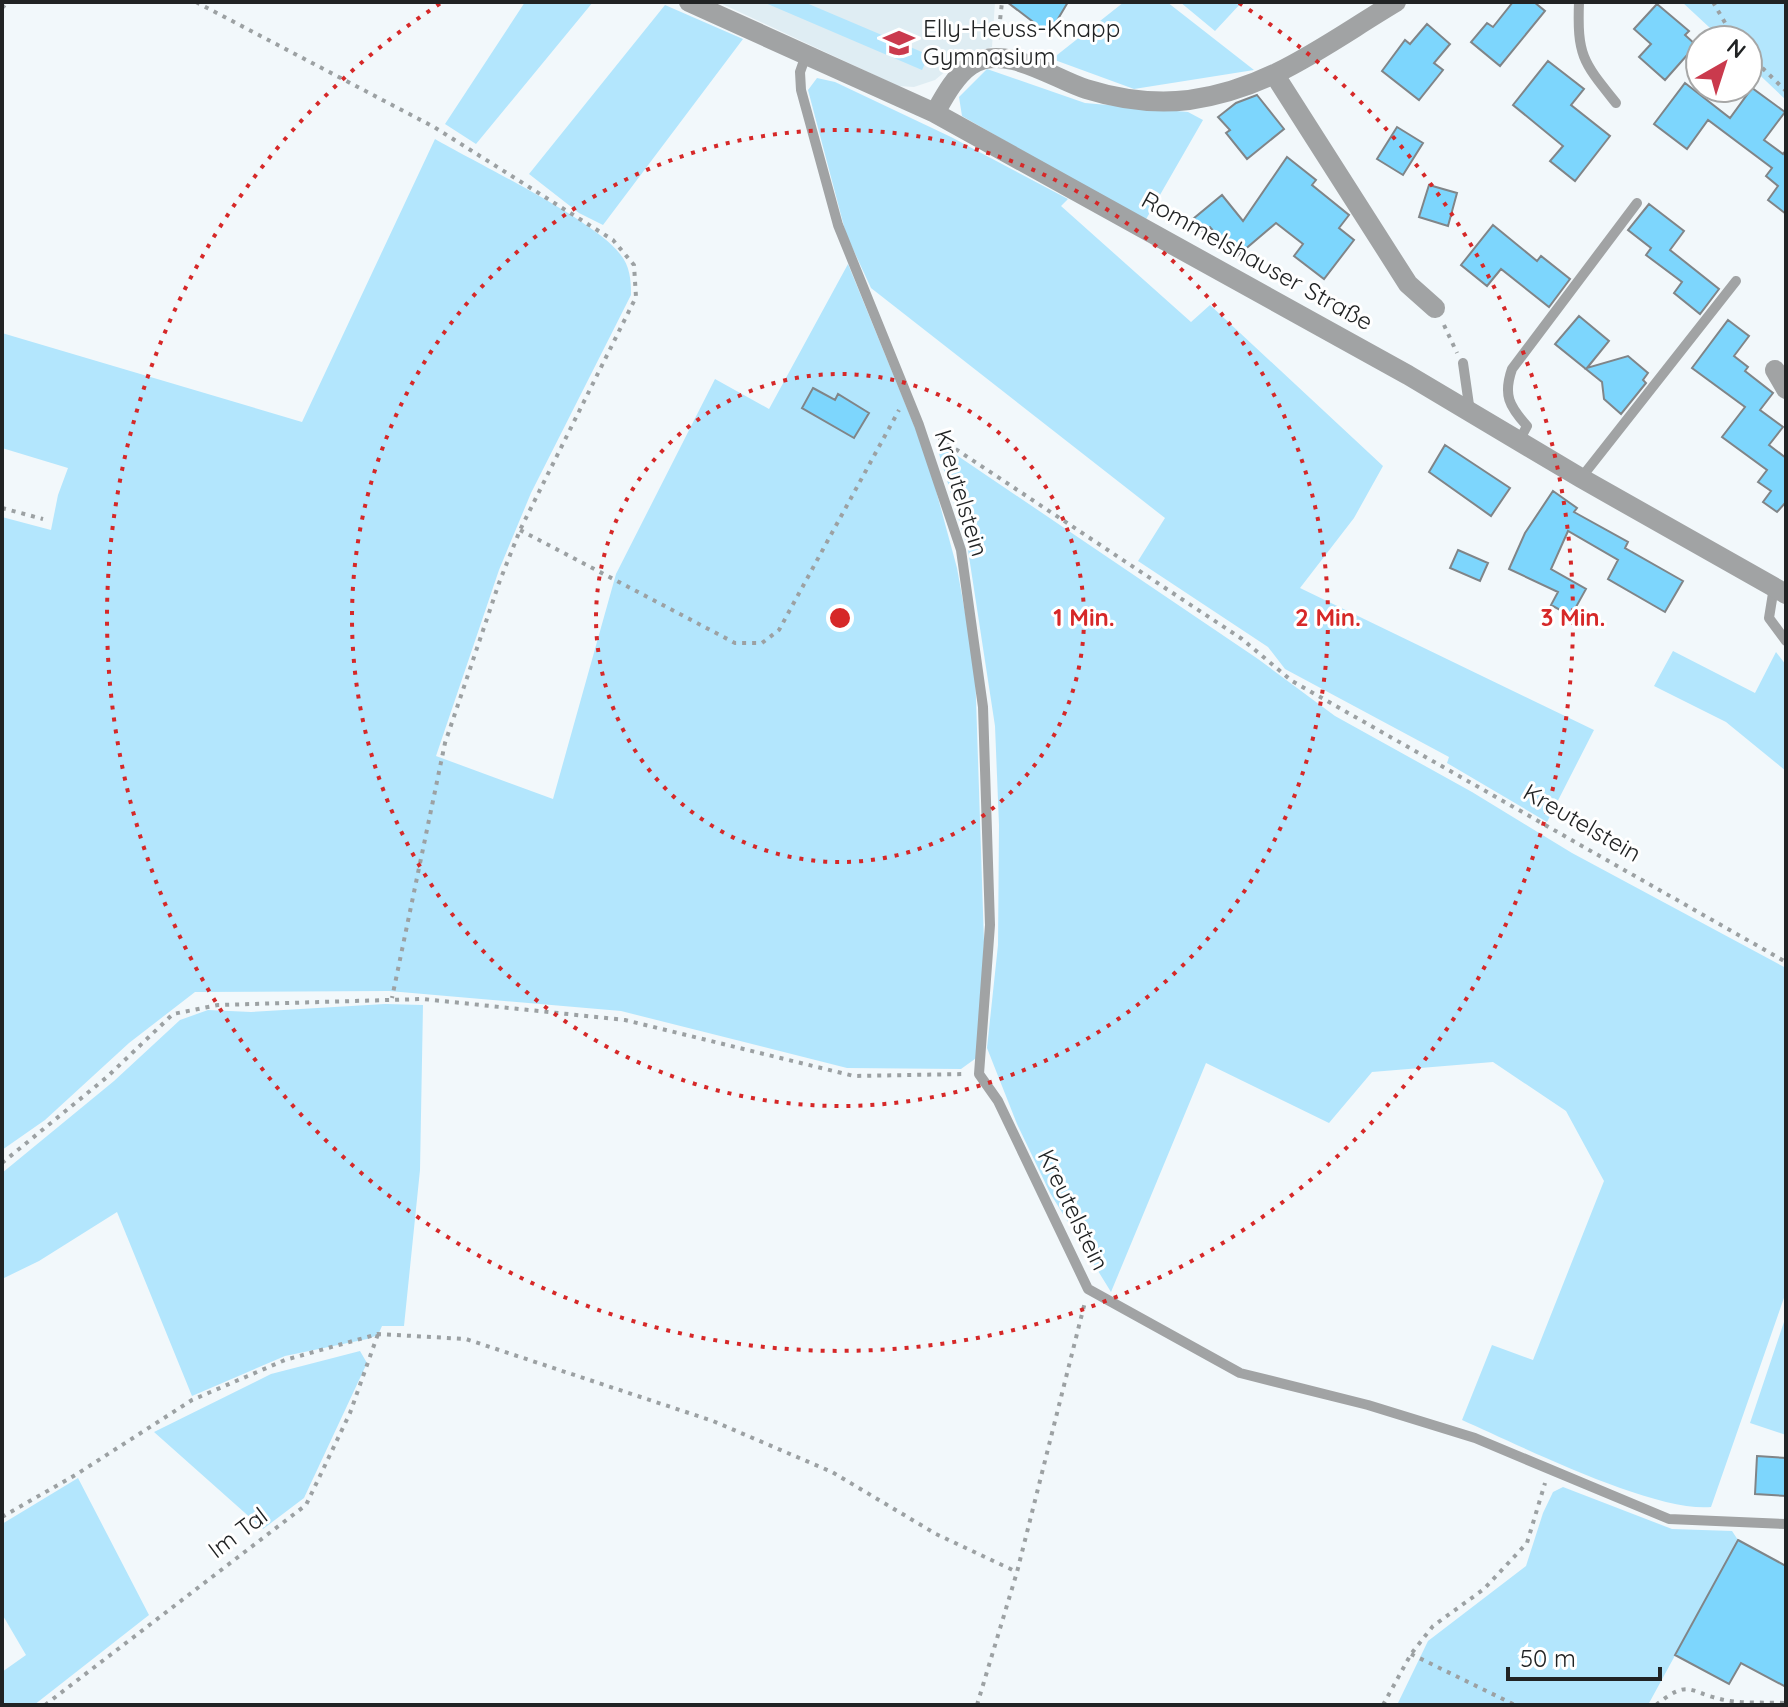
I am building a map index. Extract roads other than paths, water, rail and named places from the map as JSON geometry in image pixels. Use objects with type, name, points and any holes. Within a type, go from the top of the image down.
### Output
[{"type":"street","name":"Rommelshauser Straße","points":[[689,2],[935,113],[1470,412],[1780,590]]},
{"type":"street","points":[[935,113],[949,89],[972,65],[996,57],[1085,89],[1127,99],[1187,100],[1276,77],[1370,8],[1396,2]]},
{"type":"street","points":[[1276,77],[1408,284],[1435,308]]},
{"type":"street","points":[[1775,370],[1786,389]]},
{"type":"lane","points":[[1579,2],[1578,42],[1590,71],[1616,103]]},
{"type":"lane","name":"Kreutelstein","points":[[806,55],[800,72],[801,90],[813,143],[838,225],[908,394],[961,550],[983,707],[990,925],[979,1074],[998,1101],[1088,1289],[1240,1373],[1449,1429],[1669,1519],[1786,1524]]},
{"type":"lane","points":[[1519,441],[1527,426],[1510,407],[1505,389],[1512,369],[1637,203]]},
{"type":"lane","points":[[1581,478],[1736,281]]},
{"type":"lane","points":[[1463,363],[1470,412]]},
{"type":"lane","points":[[1780,590],[1769,618],[1786,641]]},
{"type":"place","name":"Elly-Heuss-Knapp Gymnasium","points":[[899,43]]}]
